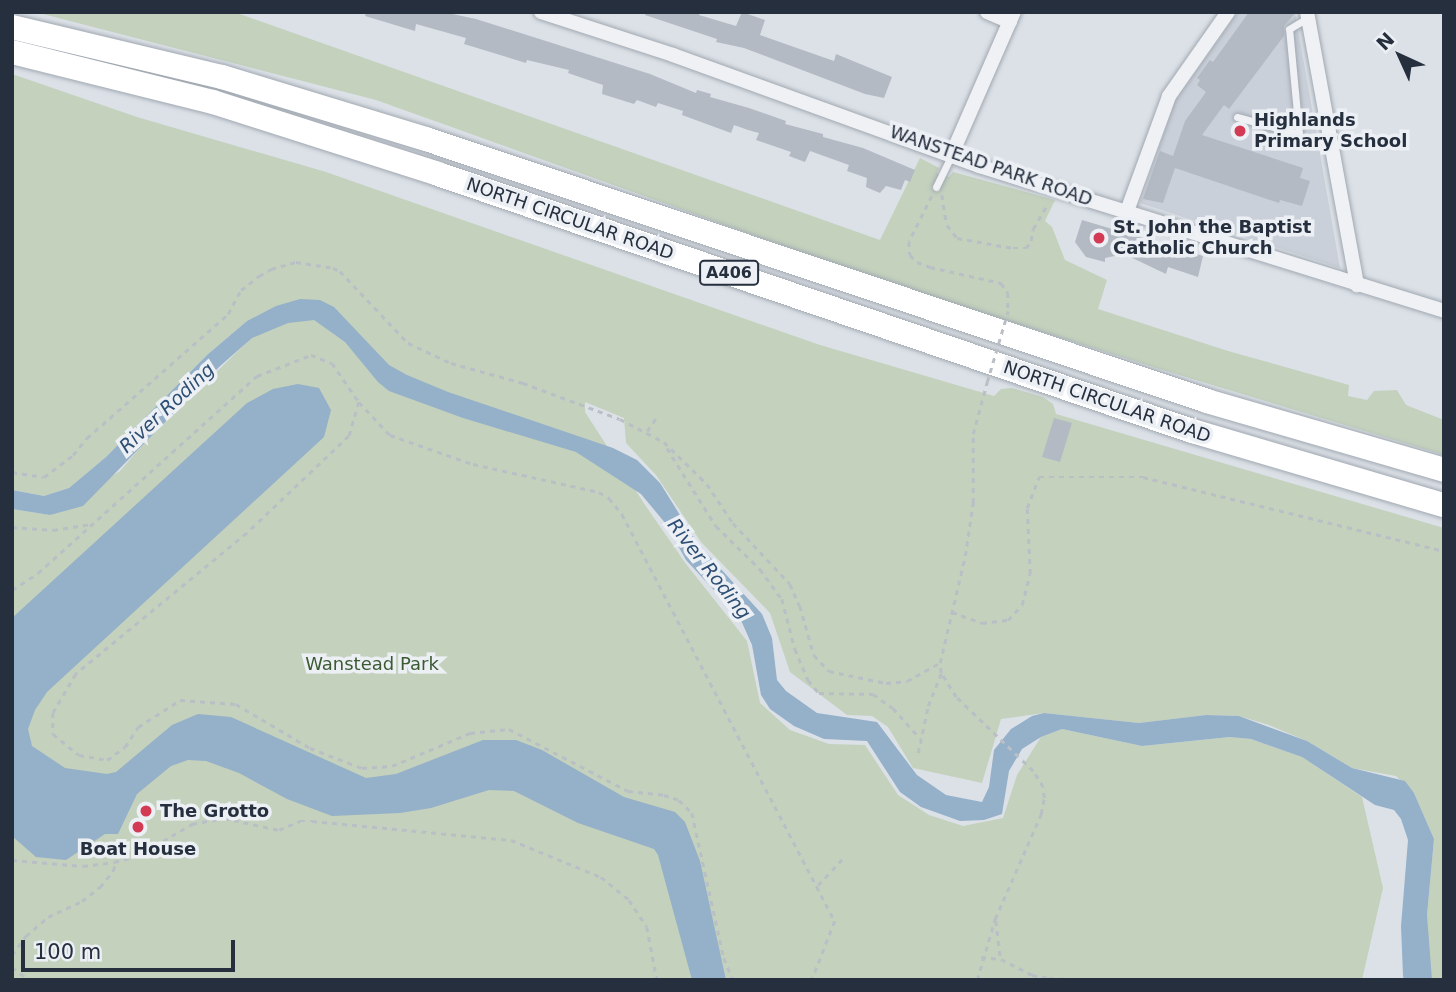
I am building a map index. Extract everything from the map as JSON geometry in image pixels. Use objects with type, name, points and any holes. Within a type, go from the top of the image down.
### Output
[{"type":"highway","name":"NORTH CIRCULAR ROAD","points":[[12,27],[222,77],[426,139],[1207,401],[1444,470]]},
{"type":"highway","name":"NORTH CIRCULAR ROAD","points":[[12,52],[227,107],[438,174],[1192,431],[1444,505]]},
{"type":"street","name":"WANSTEAD PARK ROAD","points":[[541,12],[673,55],[951,156],[1444,311]]},
{"type":"street","points":[[951,156],[1012,17],[987,12]]},
{"type":"street","points":[[1127,211],[1169,96],[1228,12]]},
{"type":"street","points":[[1308,15],[1357,285]]},
{"type":"lane","points":[[1237,117],[1299,134],[1289,29],[1308,15]]},
{"type":"lane","points":[[936,187],[951,156]]},
{"type":"path","points":[[936,187],[909,242],[910,254],[917,262],[930,267],[1001,283],[1008,293],[1008,311],[973,434],[973,503],[953,612],[940,663],[941,673],[956,697],[1033,771],[1043,787],[1041,814],[995,919],[981,957],[977,980]]},
{"type":"path","points":[[942,207],[947,225],[957,238],[1026,248],[1055,189]]},
{"type":"path","points":[[12,472],[44,477],[73,455],[87,438],[228,314],[241,290],[271,269],[296,262],[340,271],[399,335],[419,348],[450,363],[535,387],[648,431],[663,442],[707,484],[733,523],[790,584],[819,664],[829,671],[887,683],[907,681],[940,663]]},
{"type":"path","points":[[12,590],[38,573],[257,376],[311,355],[332,363],[359,402],[390,435],[463,461],[569,484],[609,498],[622,514],[835,920],[812,980]]},
{"type":"path","points":[[359,402],[349,436],[247,533],[76,674],[52,713],[53,734],[79,755],[107,760],[125,747],[138,727],[180,700],[236,704],[310,748],[362,768],[392,766],[470,733],[509,729],[628,791],[664,794],[679,800],[692,813],[724,958],[733,980]]},
{"type":"path","points":[[648,431],[658,415]]},
{"type":"path","points":[[663,442],[716,526],[760,569],[782,599],[795,649],[808,680],[819,693],[873,694],[892,708],[920,738]]},
{"type":"path","points":[[953,612],[982,623],[1009,620],[1022,605],[1030,574],[1027,508],[1039,477],[1143,477],[1444,551]]},
{"type":"path","points":[[12,527],[53,530],[92,524]]},
{"type":"path","points":[[918,753],[933,690],[941,673]]},
{"type":"path","points":[[12,860],[83,866],[117,861],[137,856],[192,824],[216,818],[236,818],[279,830],[300,821],[312,821],[511,840],[601,877],[629,900],[647,927],[657,980]]},
{"type":"path","points":[[818,885],[845,856]]},
{"type":"path","points":[[12,955],[26,936],[48,918],[82,901],[100,887],[113,871],[117,861]]},
{"type":"path","points":[[995,919],[1001,959]]},
{"type":"path","points":[[981,957],[1001,959],[1032,975],[1090,980]]},
{"type":"path","points":[[12,967],[29,980]]},
{"type":"shaded area","name":"Highlands Primary School","points":[[1238,12],[1295,12],[1340,268],[1140,203],[1175,101]]},
{"type":"green space","points":[[35,12],[234,12],[880,240],[920,158],[939,168],[937,173],[949,177],[953,172],[1055,200],[1045,221],[1052,227],[1065,260],[1107,280],[1098,309],[1228,351],[1349,385],[1348,396],[1367,400],[1374,391],[1397,390],[1406,405],[1444,420],[1444,455],[1156,368],[876,279],[376,100]]},
{"type":"green space","name":"Wanstead Park","points":[[12,74],[137,117],[326,172],[820,345],[994,396],[1001,389],[1012,388],[1043,397],[1053,404],[1056,414],[1444,528],[1444,980],[1432,980],[1429,971],[1427,915],[1434,839],[1414,793],[1396,776],[1352,768],[1307,741],[1269,725],[1239,716],[1206,715],[1139,723],[1044,713],[1001,719],[982,783],[913,768],[888,727],[872,716],[847,715],[790,672],[770,613],[701,542],[656,475],[626,443],[624,418],[585,402],[585,412],[645,505],[686,564],[747,641],[760,703],[790,730],[829,744],[865,745],[898,795],[929,815],[963,826],[1003,818],[1017,775],[1041,737],[1062,729],[1142,746],[1231,737],[1251,739],[1302,757],[1362,797],[1383,888],[1362,980],[12,980],[12,509],[50,515],[120,471],[145,442],[287,303],[247,321],[207,355],[106,457],[69,488],[44,496],[12,490]]},
{"type":"water","name":"River Roding","points":[[300,299],[320,300],[334,307],[389,365],[407,375],[448,392],[613,448],[637,460],[660,483],[698,544],[762,614],[772,638],[777,680],[786,691],[817,713],[877,722],[917,775],[946,795],[982,802],[989,787],[994,750],[1011,729],[1032,716],[1044,713],[1139,723],[1206,715],[1239,716],[1307,741],[1352,768],[1405,781],[1414,793],[1434,839],[1427,915],[1432,980],[1404,980],[1403,976],[1401,926],[1408,840],[1401,819],[1394,810],[1375,805],[1302,757],[1251,739],[1230,737],[1142,746],[1062,729],[1041,737],[1022,749],[1009,771],[1002,814],[984,820],[960,821],[921,807],[900,792],[867,741],[824,739],[794,726],[770,709],[761,695],[752,645],[740,618],[686,560],[666,524],[641,494],[576,452],[463,418],[389,391],[378,382],[345,342],[314,320],[288,323],[252,338],[219,367],[83,506],[50,515],[12,509],[12,490],[44,496],[69,488],[106,457],[207,355],[247,321],[276,306]]},
{"type":"water","points":[[298,384],[319,388],[331,410],[324,437],[47,692],[35,710],[28,729],[32,746],[65,768],[107,774],[116,772],[172,725],[198,714],[231,717],[366,778],[396,774],[483,740],[516,740],[542,750],[624,797],[675,812],[685,822],[700,861],[726,980],[692,980],[658,855],[654,849],[578,823],[514,791],[489,790],[431,808],[400,813],[332,816],[287,799],[239,773],[206,761],[188,760],[171,766],[137,794],[118,834],[105,834],[66,860],[36,857],[12,836],[12,618],[247,403],[273,389]]},
{"type":"building","points":[[366,12],[443,12],[476,19],[650,74],[696,93],[697,90],[711,94],[710,97],[786,121],[785,124],[823,134],[823,137],[863,148],[915,170],[910,182],[905,180],[901,190],[886,186],[880,193],[866,187],[867,178],[847,171],[849,165],[810,151],[805,162],[789,156],[791,152],[756,140],[759,133],[734,125],[731,133],[682,115],[683,111],[658,103],[656,107],[637,100],[634,104],[602,94],[603,85],[568,73],[569,70],[527,60],[526,63],[464,44],[466,38],[416,24],[415,31],[365,16]]},
{"type":"building","points":[[646,12],[700,12],[699,15],[736,26],[742,12],[765,20],[760,35],[834,61],[836,54],[892,77],[884,98],[865,94],[744,48],[716,42],[717,39],[645,15]]},
{"type":"building","points":[[1249,12],[1296,12],[1284,26],[1284,36],[1229,109],[1224,105],[1202,135],[1303,168],[1300,178],[1310,181],[1302,206],[1280,200],[1279,203],[1175,168],[1163,203],[1143,199],[1160,151],[1173,156],[1185,121],[1206,92],[1197,85],[1200,80],[1197,78],[1210,60],[1213,62]]},
{"type":"building","points":[[1082,220],[1203,256],[1198,277],[1168,267],[1166,274],[1124,254],[1105,258],[1105,262],[1086,257],[1075,242]]},
{"type":"building","points":[[1054,418],[1072,423],[1060,462],[1042,457]]},
{"type":"place","name":"Highlands Primary School","points":[[1240,131]]},
{"type":"place","name":"St. John the Baptist Catholic Church","points":[[1099,238]]},
{"type":"place","name":"The Grotto","points":[[146,811]]},
{"type":"place","name":"Boat House","points":[[138,827]]}]
